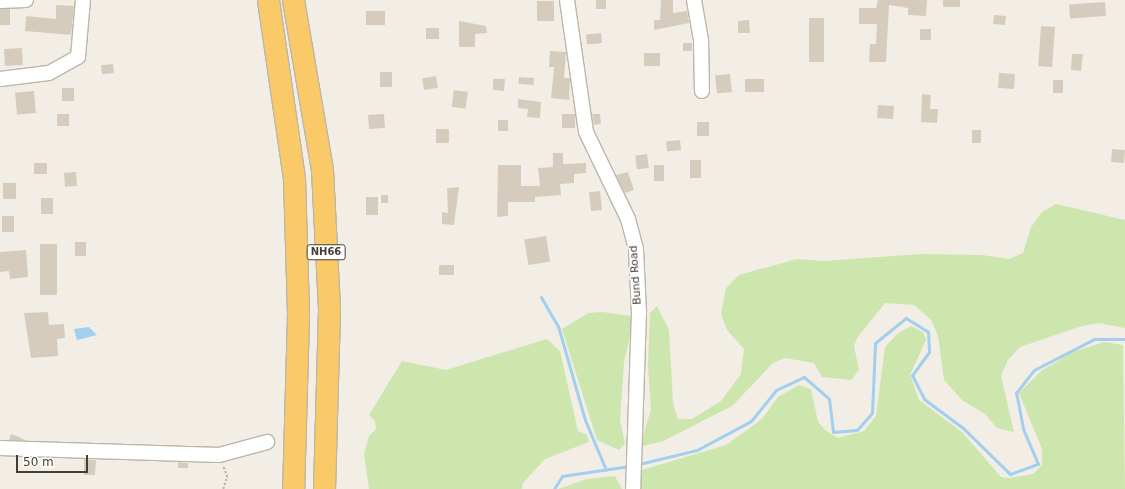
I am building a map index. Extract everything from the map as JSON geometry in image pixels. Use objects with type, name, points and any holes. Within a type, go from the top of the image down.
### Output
[{"type":"highway","name":"NH66","points":[[268,0],[294,178],[298,315],[293,489]]},
{"type":"highway","name":"NH66","points":[[294,9],[322,170],[329,310],[324,489]]},
{"type":"street","points":[[0,1],[26,0]]},
{"type":"street","points":[[0,79],[49,73],[78,57],[82,0]]},
{"type":"street","name":"Bund Road","points":[[567,0],[586,132],[628,219],[636,249],[639,312],[633,489]]},
{"type":"street","points":[[694,0],[701,40],[702,91]]},
{"type":"street","points":[[0,448],[219,455],[267,442]]},
{"type":"path","points":[[219,455],[227,477],[223,489]]},
{"type":"green space","points":[[1056,204],[1125,220],[1125,328],[1099,323],[1082,326],[1020,347],[1008,360],[1001,376],[1014,432],[997,428],[985,414],[962,400],[944,380],[938,336],[931,320],[914,305],[885,303],[857,338],[854,346],[859,370],[851,380],[822,377],[814,363],[785,358],[773,363],[732,406],[663,441],[639,447],[651,410],[648,366],[650,313],[657,306],[669,330],[673,403],[678,419],[692,419],[721,401],[741,374],[744,349],[727,330],[721,314],[726,288],[739,275],[797,259],[823,261],[921,254],[982,255],[1009,259],[1023,253],[1031,227],[1042,212]]},
{"type":"green space","points":[[603,312],[630,316],[633,325],[624,362],[620,420],[625,444],[619,450],[597,440],[562,329],[588,313]]},
{"type":"green space","points":[[911,326],[923,332],[926,340],[910,375],[919,400],[962,432],[1001,477],[1010,478],[1033,474],[1042,465],[1042,449],[1019,393],[1041,371],[1073,352],[1104,342],[1123,345],[1125,489],[641,489],[642,470],[726,445],[762,419],[778,397],[799,385],[811,389],[818,422],[825,430],[838,438],[864,431],[876,416],[885,347],[898,333]]},
{"type":"green space","points":[[547,339],[560,351],[578,431],[587,435],[589,442],[545,459],[523,483],[522,489],[369,489],[364,454],[369,436],[376,429],[375,421],[369,415],[402,361],[446,370]]},
{"type":"green space","points":[[615,476],[622,489],[558,489],[587,479]]},
{"type":"water","points":[[89,327],[97,335],[77,340],[74,329]]},
{"type":"building","points":[[596,0],[606,0],[606,9],[596,9]]},
{"type":"building","points":[[661,0],[673,0],[673,13],[687,11],[689,23],[654,30],[654,20],[660,20]]},
{"type":"building","points":[[878,0],[927,0],[926,16],[908,15],[908,8],[889,5],[886,62],[869,62],[870,44],[876,44],[877,24],[859,24],[859,8],[876,8]]},
{"type":"building","points":[[943,0],[960,0],[960,7],[943,7]]},
{"type":"building","points":[[537,1],[554,1],[554,21],[537,21]]},
{"type":"building","points":[[1105,2],[1106,16],[1070,18],[1069,5]]},
{"type":"building","points":[[56,5],[74,6],[71,35],[25,31],[26,16],[56,19]]},
{"type":"building","points":[[0,9],[10,9],[10,25],[0,25]]},
{"type":"building","points":[[366,11],[385,11],[385,25],[366,25]]},
{"type":"building","points":[[994,15],[1006,16],[1005,25],[993,24]]},
{"type":"building","points":[[809,18],[824,18],[824,62],[809,62]]},
{"type":"building","points":[[749,20],[750,33],[738,33],[738,21]]},
{"type":"building","points":[[459,21],[486,26],[487,33],[475,34],[475,47],[459,47]]},
{"type":"building","points":[[1041,26],[1055,27],[1052,67],[1038,66]]},
{"type":"building","points":[[426,28],[439,28],[439,39],[426,39]]},
{"type":"building","points":[[920,29],[931,29],[931,40],[920,40]]},
{"type":"building","points":[[601,33],[602,43],[587,45],[586,35]]},
{"type":"building","points":[[683,43],[692,43],[692,51],[683,51]]},
{"type":"building","points":[[22,48],[23,65],[5,66],[4,49]]},
{"type":"building","points":[[550,51],[566,52],[564,78],[570,78],[569,100],[551,98],[554,67],[549,67]]},
{"type":"building","points":[[644,53],[660,53],[660,66],[644,66]]},
{"type":"building","points":[[1072,54],[1083,54],[1081,71],[1071,70]]},
{"type":"building","points":[[113,64],[114,73],[102,74],[101,65]]},
{"type":"building","points":[[380,72],[392,72],[392,87],[380,87]]},
{"type":"building","points":[[999,73],[1015,74],[1014,89],[998,88]]},
{"type":"building","points":[[730,74],[732,92],[717,93],[715,76]]},
{"type":"building","points":[[436,76],[438,88],[424,90],[422,78]]},
{"type":"building","points":[[519,77],[534,78],[533,85],[519,84]]},
{"type":"building","points":[[493,79],[505,79],[504,91],[493,90]]},
{"type":"building","points":[[745,79],[764,79],[764,92],[745,92]]},
{"type":"building","points":[[1053,80],[1063,80],[1063,93],[1053,93]]},
{"type":"building","points":[[62,88],[74,88],[74,101],[62,101]]},
{"type":"building","points":[[454,90],[468,92],[465,109],[452,107]]},
{"type":"building","points":[[34,91],[36,113],[17,115],[15,93]]},
{"type":"building","points":[[922,94],[931,95],[930,109],[938,109],[937,123],[921,122]]},
{"type":"building","points":[[518,99],[541,102],[540,118],[527,117],[528,109],[518,108]]},
{"type":"building","points":[[878,105],[894,106],[893,119],[877,118]]},
{"type":"building","points":[[57,114],[69,114],[69,126],[57,126]]},
{"type":"building","points":[[384,114],[385,128],[369,129],[368,115]]},
{"type":"building","points":[[562,114],[575,114],[575,128],[562,128]]},
{"type":"building","points":[[592,114],[600,114],[601,124],[594,125]]},
{"type":"building","points":[[498,120],[508,120],[508,131],[498,131]]},
{"type":"building","points":[[697,122],[709,122],[709,136],[697,136]]},
{"type":"building","points":[[436,129],[449,129],[449,143],[436,143]]},
{"type":"building","points":[[972,130],[981,130],[981,143],[972,143]]},
{"type":"building","points":[[680,140],[681,150],[667,151],[666,141]]},
{"type":"building","points":[[1112,149],[1125,150],[1124,163],[1111,162]]},
{"type":"building","points":[[553,153],[563,153],[563,164],[586,163],[586,173],[574,174],[574,183],[560,184],[561,195],[535,197],[535,202],[508,202],[508,216],[497,217],[498,165],[521,165],[521,186],[540,186],[538,168],[553,167]]},
{"type":"building","points":[[647,154],[649,168],[637,170],[635,156]]},
{"type":"building","points":[[690,160],[701,160],[701,178],[690,178]]},
{"type":"building","points":[[34,163],[47,163],[47,174],[34,174]]},
{"type":"building","points":[[654,165],[664,165],[664,181],[654,181]]},
{"type":"building","points":[[76,172],[77,186],[65,187],[64,173]]},
{"type":"building","points":[[628,172],[634,190],[625,193],[616,175]]},
{"type":"building","points":[[3,183],[16,183],[16,199],[3,199]]},
{"type":"building","points":[[459,187],[454,225],[442,224],[442,212],[448,213],[447,188]]},
{"type":"building","points":[[600,191],[602,210],[591,211],[589,192]]},
{"type":"building","points":[[381,195],[388,195],[388,203],[381,203]]},
{"type":"building","points":[[366,197],[378,197],[378,215],[366,215]]},
{"type":"building","points":[[41,198],[53,198],[53,214],[41,214]]},
{"type":"building","points":[[2,216],[14,216],[14,232],[2,232]]},
{"type":"building","points":[[546,236],[550,262],[528,265],[524,239]]},
{"type":"building","points":[[75,242],[86,242],[86,256],[75,256]]},
{"type":"building","points":[[40,244],[57,244],[57,295],[40,295]]},
{"type":"building","points":[[26,250],[28,277],[10,279],[9,271],[0,272],[0,252]]},
{"type":"building","points":[[439,265],[454,265],[454,275],[439,275]]},
{"type":"building","points":[[48,312],[49,325],[64,324],[65,338],[57,339],[58,356],[31,358],[24,313]]},
{"type":"building","points":[[11,434],[24,439],[9,440]]},
{"type":"building","points":[[84,459],[96,460],[95,475],[84,475]]},
{"type":"building","points":[[178,462],[188,463],[188,468],[178,468]]},
{"type":"waterway","points":[[541,297],[558,326],[585,420],[606,470]]},
{"type":"waterway","points":[[639,464],[697,450],[751,421],[776,390],[804,377],[829,399],[833,432],[857,430],[872,413],[875,343],[906,318],[928,332],[929,352],[912,375],[924,399],[963,428],[1010,474],[1038,464],[1023,428],[1016,393],[1034,370],[1094,339],[1125,339]]},
{"type":"waterway","points":[[554,489],[562,476],[629,466]]}]
